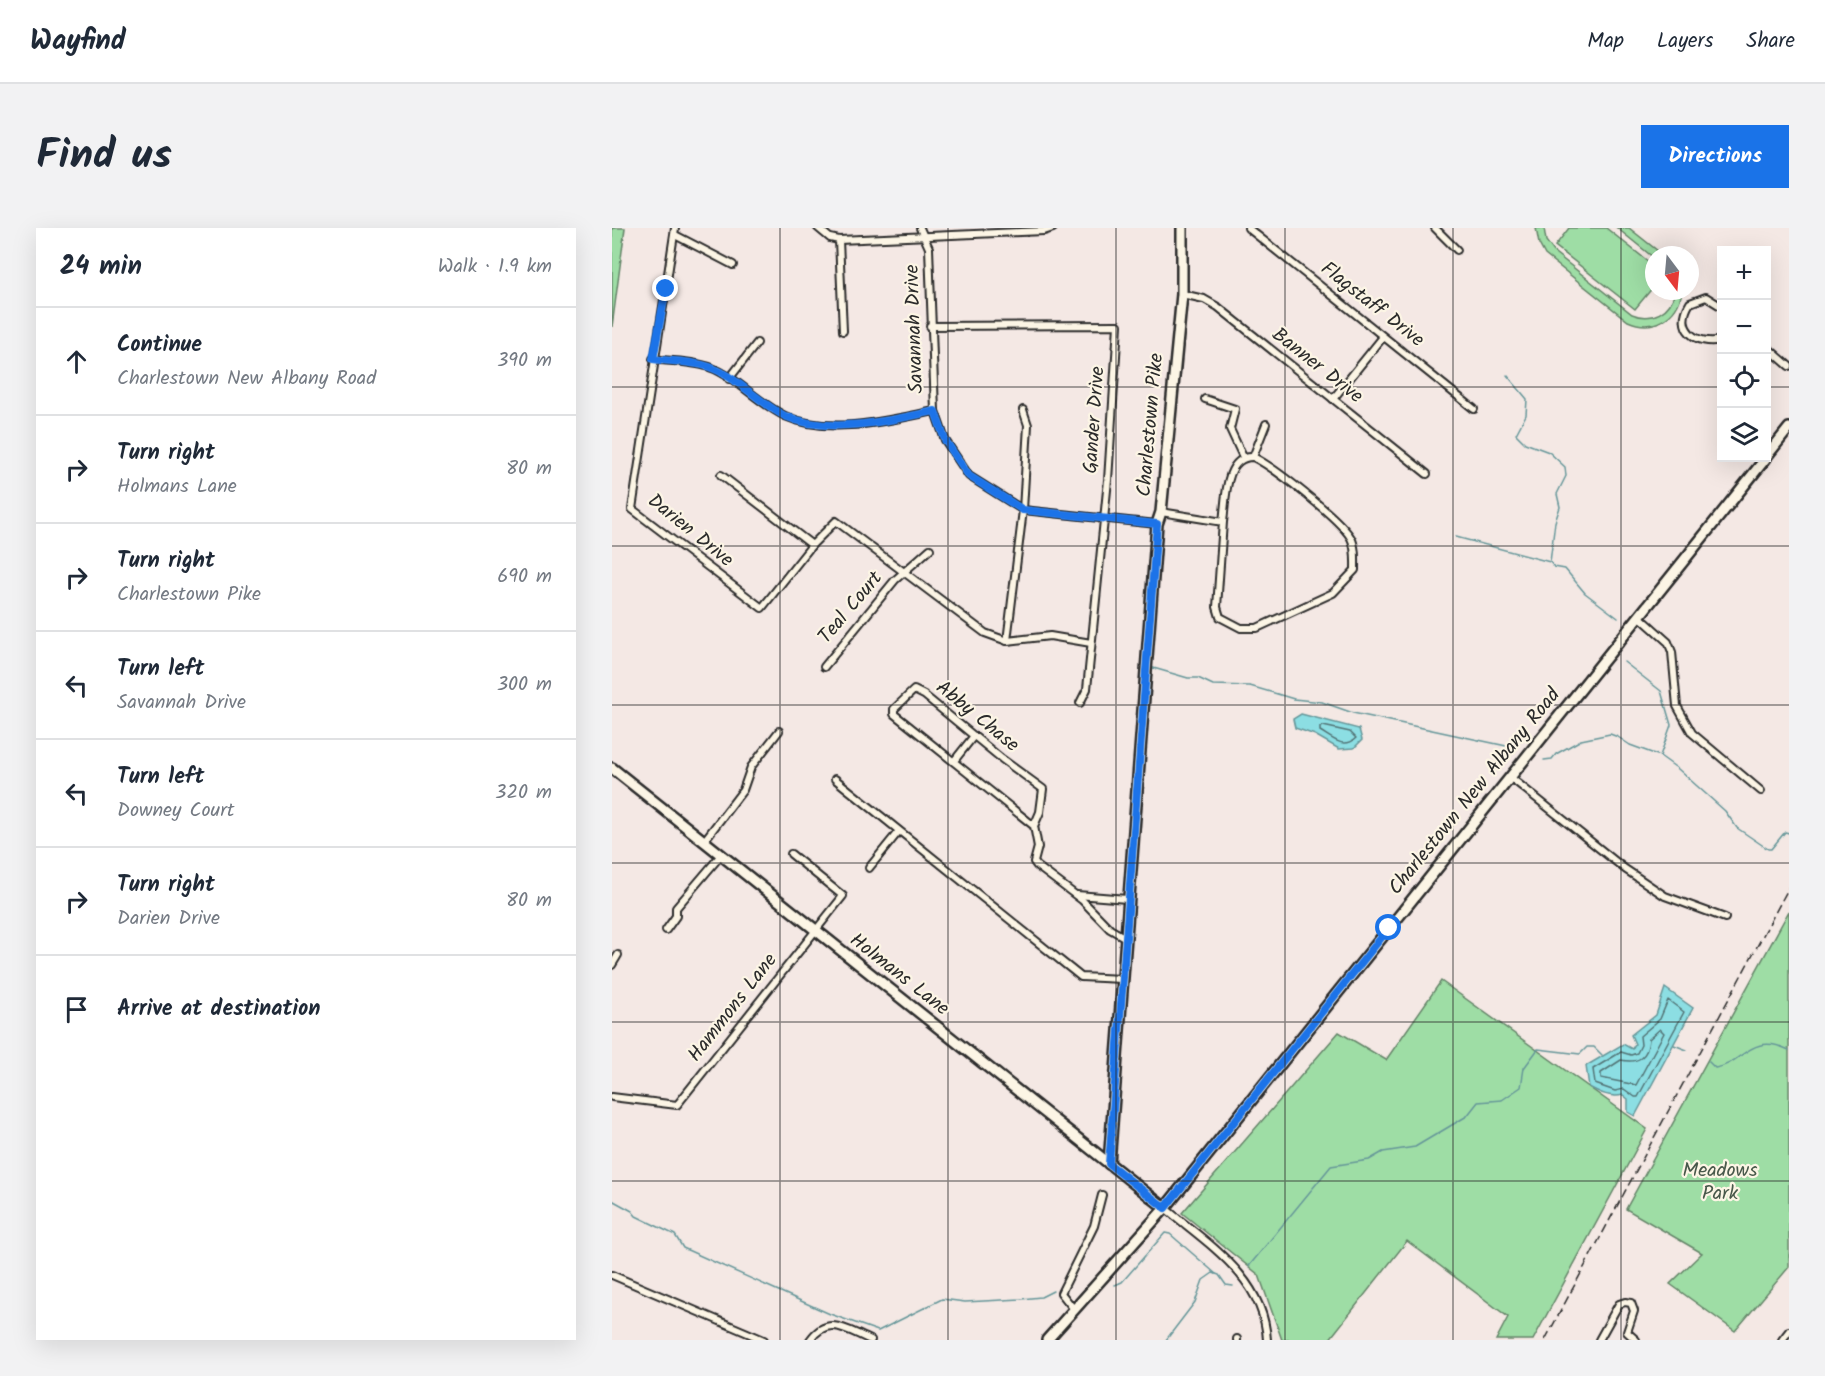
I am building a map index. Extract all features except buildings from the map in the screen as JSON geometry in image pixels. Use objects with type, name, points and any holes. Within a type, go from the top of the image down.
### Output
[{"type":"main road","name":"Charlestown Pike","points":[[1109,1164],[1124,937],[1157,524],[1161,512],[1182,294],[1182,228]]},
{"type":"main road","name":"Charlestown New Albany Road","points":[[1771,451],[1789,428]]},
{"type":"main road","name":"Charlestown New Albany Road","points":[[1047,1340],[1073,1308],[1165,1208],[1762,462]]},
{"type":"main road","name":"Holmans Lane","points":[[612,768],[1165,1208]]},
{"type":"street","points":[[818,228],[838,240],[1044,231],[1053,228]]},
{"type":"street","name":"Savannah Drive","points":[[920,228],[929,248],[930,326],[935,411],[945,440],[969,476],[1023,510],[1157,524]]},
{"type":"street","name":"Flagstaff Drive","points":[[1248,228],[1474,409]]},
{"type":"street","points":[[1435,228],[1457,250]]},
{"type":"street","points":[[675,231],[733,264]]},
{"type":"street","name":"Darien Drive","points":[[675,231],[653,359],[632,509],[762,608],[812,545],[836,521],[906,573]]},
{"type":"street","points":[[838,240],[843,331]]},
{"type":"street","name":"Banner Drive","points":[[1182,294],[1204,298],[1218,307],[1427,474]]},
{"type":"street","points":[[1717,304],[1706,297],[1698,299],[1690,303],[1684,318],[1686,328],[1697,340],[1702,342],[1717,340]]},
{"type":"street","name":"Gander Drive","points":[[930,326],[1118,325],[1104,519],[1087,689],[1080,703]]},
{"type":"street","points":[[1333,399],[1383,337]]},
{"type":"street","points":[[729,379],[757,344]]},
{"type":"street","points":[[1771,350],[1789,366]]},
{"type":"street","points":[[653,359],[708,367],[779,412],[811,423],[869,423],[935,411]]},
{"type":"street","points":[[1206,399],[1235,409],[1230,429],[1243,457]]},
{"type":"street","points":[[1007,641],[1023,510],[1028,425],[1023,410]]},
{"type":"street","points":[[1253,458],[1266,424]]},
{"type":"street","points":[[1243,457],[1253,458],[1304,494],[1345,528],[1353,540],[1355,570],[1333,594],[1257,628],[1241,628],[1220,617],[1217,608],[1223,522],[1228,481],[1235,463],[1243,457]]},
{"type":"street","points":[[721,475],[812,545]]},
{"type":"street","points":[[1161,512],[1223,522]]},
{"type":"street","name":"Teal Court","points":[[824,667],[895,580],[906,573],[930,549]]},
{"type":"street","points":[[906,573],[985,633],[1007,641],[1050,636],[1091,643]]},
{"type":"street","points":[[1639,616],[1668,642],[1672,652],[1677,706],[1683,722],[1692,733],[1761,791]]},
{"type":"street","name":"Abby Chase","points":[[1034,825],[894,714],[894,710],[914,690],[1043,789],[1040,812],[1034,825],[1038,847],[1034,862],[1076,895],[1110,929],[1124,937]]},
{"type":"street","points":[[704,841],[743,789],[750,767],[779,731]]},
{"type":"street","points":[[954,761],[973,737]]},
{"type":"street","points":[[1510,777],[1625,869],[1665,896],[1725,918]]},
{"type":"street","points":[[835,779],[1081,978],[1122,979]]},
{"type":"street","points":[[868,868],[899,831]]},
{"type":"street","name":"Hammons Lane","points":[[612,1097],[677,1105],[843,896],[791,854]]},
{"type":"street","points":[[666,930],[676,916],[676,908],[721,855]]},
{"type":"street","points":[[1076,895],[1127,899]]},
{"type":"street","points":[[612,965],[618,955]]},
{"type":"street","points":[[1073,1308],[1061,1293],[1094,1226],[1102,1195]]},
{"type":"street","points":[[1165,1208],[1231,1262],[1248,1283],[1267,1327],[1267,1340]]},
{"type":"street","points":[[612,1275],[764,1340]]},
{"type":"street","points":[[1599,1340],[1619,1305],[1625,1302],[1631,1303],[1634,1311],[1627,1332],[1636,1340]]},
{"type":"street","points":[[810,1340],[821,1327],[828,1325],[871,1340]]},
{"type":"green space","points":[[612,228],[625,228],[612,327]]},
{"type":"green space","points":[[1536,228],[1544,228],[1546,241],[1555,253],[1632,314],[1653,316],[1665,310],[1672,300],[1680,300],[1670,315],[1663,320],[1646,325],[1628,321],[1545,255],[1539,244]]},
{"type":"green space","points":[[1569,228],[1606,228],[1645,259],[1645,297],[1635,309],[1555,246]]},
{"type":"green space","points":[[1617,228],[1629,228],[1652,246],[1645,246],[1645,251]]},
{"type":"green space","name":"Meadows Park","points":[[1789,911],[1789,1267],[1735,1331],[1670,1284],[1702,1253],[1626,1209]]},
{"type":"green space","points":[[1441,981],[1647,1129],[1533,1340],[1496,1340],[1508,1317],[1407,1241],[1329,1340],[1282,1340],[1259,1275],[1182,1213],[1339,1032],[1386,1060]]},
{"type":"water","points":[[1301,714],[1359,729],[1362,740],[1354,748],[1339,749],[1315,735],[1295,728],[1293,719]]},
{"type":"water","points":[[1665,988],[1693,1008],[1635,1116],[1628,1112],[1628,1099],[1623,1095],[1614,1096],[1589,1087],[1586,1066],[1623,1044],[1632,1049],[1635,1044],[1631,1035],[1656,1015]]},
{"type":"waterway","points":[[1507,375],[1527,399],[1526,415],[1516,434],[1525,443],[1549,452],[1565,467],[1566,476],[1557,494],[1560,507],[1555,522],[1550,562]]},
{"type":"waterway","points":[[1456,537],[1550,562],[1554,567],[1565,569],[1585,593],[1618,618]]},
{"type":"waterway","points":[[1624,662],[1661,691],[1671,725],[1660,756]]},
{"type":"waterway","points":[[1150,667],[1188,678],[1198,678],[1213,685],[1250,686],[1294,699],[1322,702],[1353,713],[1511,747]]},
{"type":"waterway","points":[[1544,760],[1552,759],[1556,754],[1581,740],[1610,734],[1630,745],[1660,756],[1678,769],[1725,811],[1737,828],[1768,849],[1771,849],[1785,832],[1789,833]]},
{"type":"waterway","points":[[1708,1061],[1715,1068],[1724,1066],[1748,1051],[1765,1044],[1789,1050]]},
{"type":"waterway","points":[[1674,1045],[1687,1050]]},
{"type":"waterway","points":[[1249,1266],[1331,1166],[1369,1160],[1383,1152],[1415,1147],[1467,1116],[1478,1102],[1502,1100],[1521,1087],[1524,1068],[1538,1049],[1580,1054],[1587,1047],[1594,1047],[1602,1055]]},
{"type":"waterway","points":[[612,1200],[632,1211],[636,1216],[675,1235],[683,1248],[830,1314],[878,1331],[942,1299],[965,1302],[1021,1299],[1041,1297],[1053,1291]]},
{"type":"waterway","points":[[1115,1285],[1122,1282],[1165,1233],[1170,1234],[1216,1274]]},
{"type":"waterway","points":[[1166,1340],[1195,1302],[1203,1280],[1213,1273],[1219,1275],[1226,1285],[1233,1286]]},
{"type":"railway","points":[[1545,1340],[1789,887]]},
{"type":"route","points":[[666,289],[653,359],[715,369],[771,408],[787,416],[811,423],[869,423],[935,411],[945,440],[969,476],[1023,510],[1157,524],[1124,937],[1109,1164],[1165,1208],[1389,928]]}]
